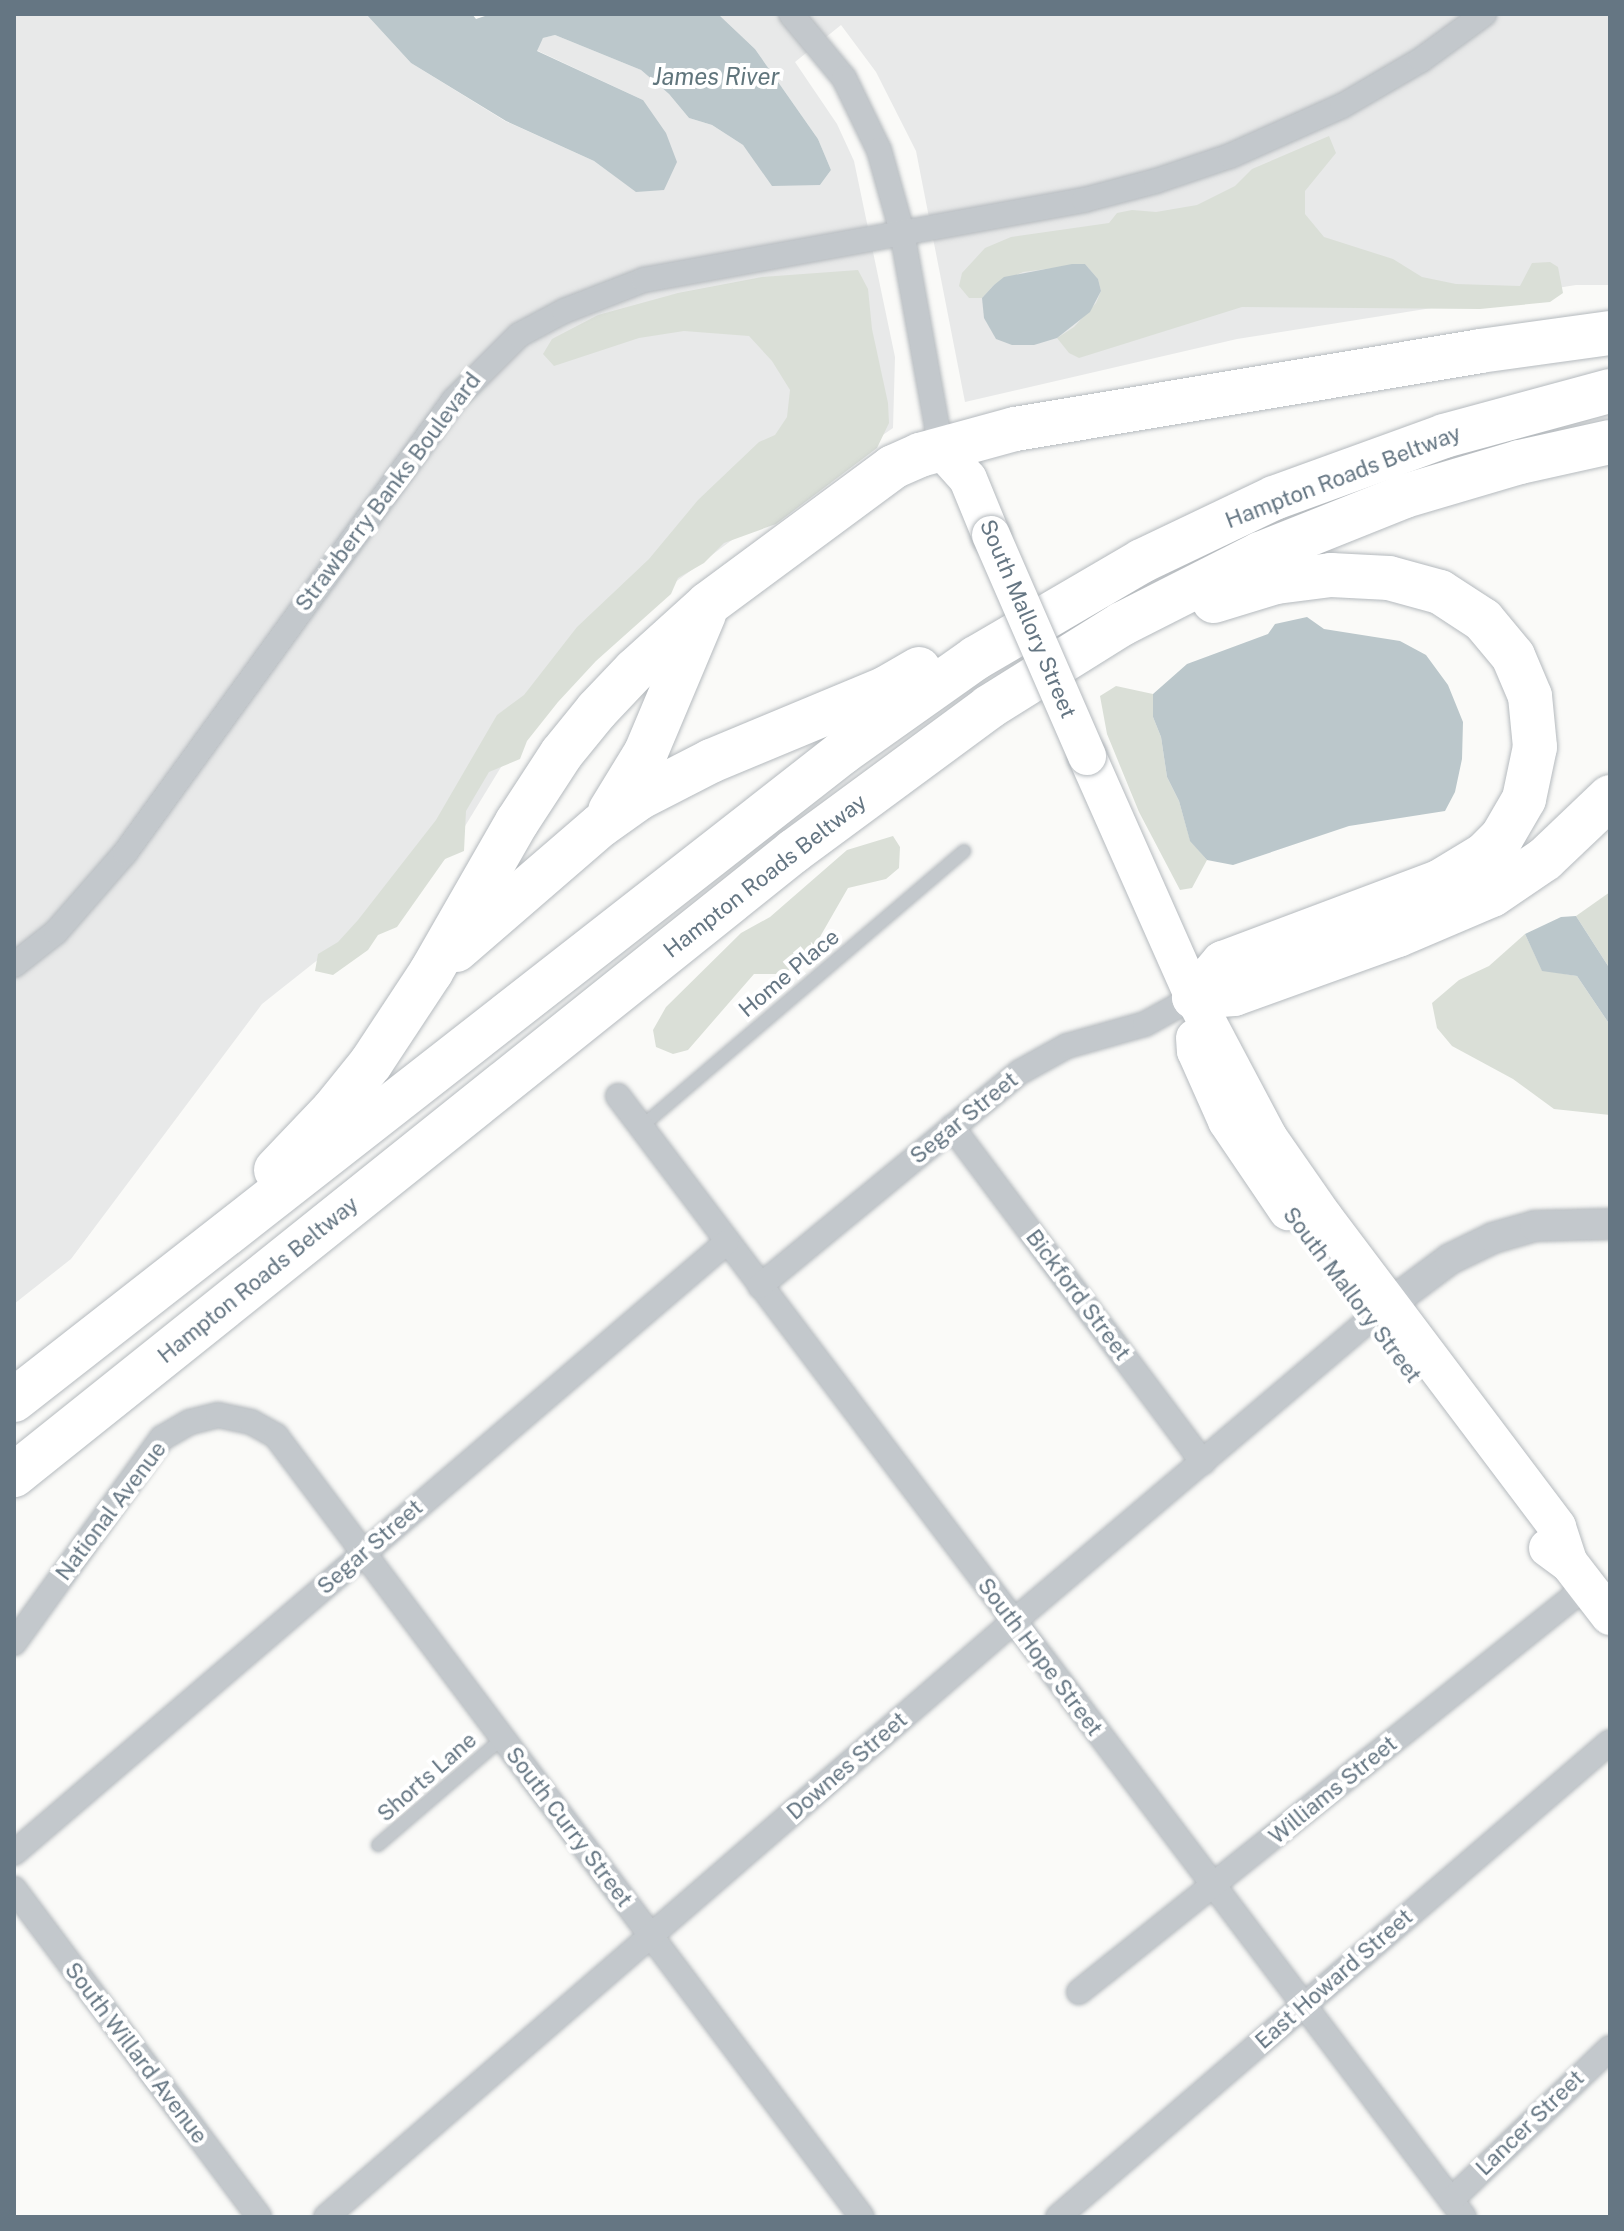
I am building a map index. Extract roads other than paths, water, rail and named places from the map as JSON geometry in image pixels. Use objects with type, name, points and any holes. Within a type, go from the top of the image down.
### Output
[{"type":"highway","points":[[143,1299],[333,1110],[371,1063],[431,972],[478,885],[562,753],[635,670],[708,604],[893,467],[941,449],[1015,429],[1480,351],[1610,333]]},
{"type":"highway","name":"Hampton Roads Beltway","points":[[14,1400],[909,704],[1072,599],[1274,498],[1444,436],[1610,391]]},
{"type":"highway","name":"Hampton Roads Beltway","points":[[14,1475],[829,825],[989,707],[1122,624],[1260,554],[1405,496],[1520,462],[1610,442]]},
{"type":"highway","points":[[431,972],[601,825],[669,780],[886,688],[1130,547],[1215,526]]},
{"type":"highway","points":[[829,825],[925,773],[1002,720],[1138,637],[1229,596],[1303,577],[1360,575],[1414,583],[1465,605],[1506,646],[1523,673],[1530,696],[1535,747],[1531,776],[1513,821],[1484,855],[1462,870],[1416,891],[1223,963],[1194,997]]},
{"type":"highway","points":[[601,825],[646,752],[708,604]]},
{"type":"highway","points":[[1194,997],[1234,994],[1398,935],[1492,895],[1545,859],[1610,797]]},
{"type":"main road","name":"South Mallory Street","points":[[941,449],[968,479],[1194,997],[1196,1051],[1227,1121],[1251,1160],[1380,1311],[1532,1532],[1578,1574],[1610,1616]]},
{"type":"street","points":[[791,14],[822,48],[849,89],[879,150],[902,232],[941,449]]},
{"type":"street","name":"Strawberry Banks Boulevard","points":[[14,965],[56,932],[125,853],[454,400],[519,335],[564,311],[644,280],[1114,193],[1230,156],[1342,106],[1421,60],[1484,14]]},
{"type":"street","name":"Segar Street","points":[[760,1286],[1008,1080],[1042,1058],[1081,1041],[1145,1024],[1194,997]]},
{"type":"street","name":"South Hope Street","points":[[618,1096],[1457,2208]]},
{"type":"street","name":"Bickford Street","points":[[952,1127],[1203,1463]]},
{"type":"street","points":[[1380,1311],[1450,1259],[1493,1238],[1535,1226],[1610,1224]]},
{"type":"street","name":"Segar Street","points":[[14,1853],[726,1243]]},
{"type":"street","name":"Downes Street","points":[[326,2217],[1013,1622],[1380,1311]]},
{"type":"street","name":"National Avenue","points":[[14,1643],[162,1438],[190,1422],[218,1415],[251,1422],[276,1436]]},
{"type":"street","name":"South Curry Street","points":[[276,1436],[862,2217]]},
{"type":"street","name":"Williams Street","points":[[1079,1992],[1213,1885],[1578,1574]]},
{"type":"street","name":"East Howard Street","points":[[1058,2217],[1610,1742]]},
{"type":"street","name":"South Willard Avenue","points":[[14,1889],[259,2217]]},
{"type":"street","name":"Lancer Street","points":[[1457,2208],[1610,2048]]},
{"type":"lane","name":"Home Place","points":[[641,1127],[964,851]]},
{"type":"lane","name":"Shorts Lane","points":[[378,1845],[503,1738]]},
{"type":"water","name":"James River","points":[[366,14],[472,14],[476,19],[491,14],[718,14],[755,49],[818,139],[831,170],[820,185],[772,186],[743,145],[712,125],[689,118],[669,94],[641,70],[555,35],[543,38],[537,51],[643,100],[666,133],[677,162],[664,190],[636,192],[594,161],[506,121],[411,63]]},
{"type":"water","points":[[1085,264],[1098,279],[1101,291],[1090,312],[1057,338],[1034,345],[1012,345],[996,339],[984,318],[982,298],[994,285],[1004,277]]},
{"type":"water","points":[[1307,617],[1324,629],[1400,641],[1426,655],[1448,685],[1463,722],[1462,759],[1455,792],[1445,811],[1349,826],[1233,865],[1207,860],[1190,841],[1179,801],[1167,777],[1161,737],[1153,717],[1153,694],[1187,664],[1268,634],[1275,624]]},
{"type":"water","points":[[1576,916],[1610,969],[1610,1025],[1577,976],[1542,971],[1525,934],[1561,917]]}]
